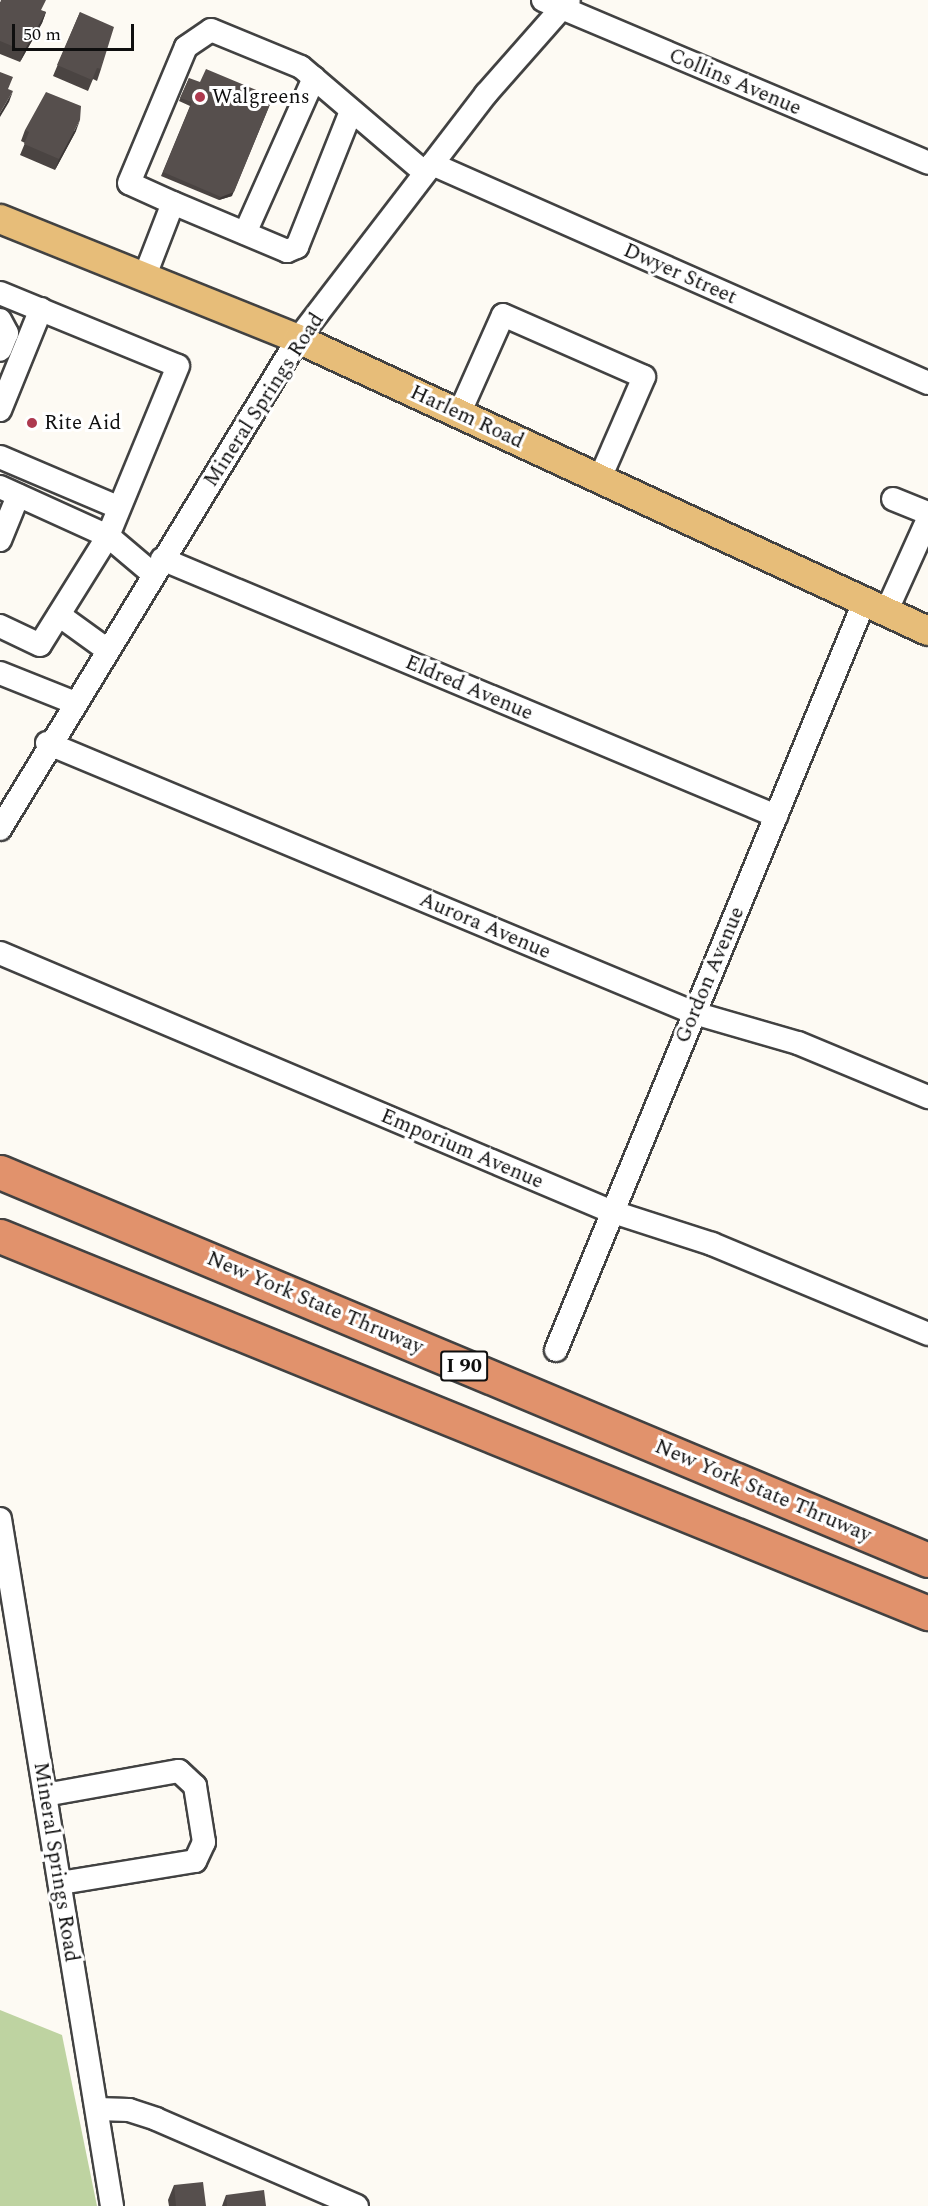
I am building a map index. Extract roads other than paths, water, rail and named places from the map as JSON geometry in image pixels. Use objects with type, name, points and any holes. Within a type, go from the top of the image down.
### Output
[{"type":"highway","name":"New York State Thruway","points":[[0,1172],[928,1560]]},
{"type":"highway","name":"I 90","points":[[1,1236],[928,1613]]},
{"type":"main road","name":"Harlem Road","points":[[0,219],[298,339],[928,631]]},
{"type":"street","name":"Collins Avenue","points":[[558,3],[928,163]]},
{"type":"street","name":"Mineral Springs Road","points":[[0,829],[47,743],[298,339],[558,3]]},
{"type":"street","name":"Dwyer Street","points":[[173,203],[129,183],[186,47],[211,30],[301,67],[351,111],[429,169],[928,383]]},
{"type":"street","points":[[245,233],[314,78]]},
{"type":"street","points":[[144,278],[173,203],[287,251],[297,247],[351,111]]},
{"type":"street","points":[[0,293],[178,366],[108,536],[40,645],[0,626]]},
{"type":"street","points":[[0,410],[41,309]]},
{"type":"street","points":[[459,414],[504,315],[644,377],[600,478]]},
{"type":"street","points":[[0,320],[7,333],[0,350]]},
{"type":"street","points":[[0,457],[118,507]]},
{"type":"street","points":[[0,540],[9,491]]},
{"type":"street","name":"Eldred Avenue","points":[[9,491],[108,536],[158,567],[776,816]]},
{"type":"street","points":[[893,499],[928,513]]},
{"type":"street","name":"Gordon Avenue","points":[[556,1350],[610,1211],[776,816],[876,605],[928,519]]},
{"type":"street","points":[[59,615],[106,649]]},
{"type":"street","points":[[0,672],[73,702]]},
{"type":"street","name":"Aurora Avenue","points":[[47,743],[694,1014],[798,1043],[928,1097]]},
{"type":"street","name":"Emporium Avenue","points":[[0,953],[610,1211],[712,1244],[928,1334]]},
{"type":"street","name":"Mineral Springs Road","points":[[0,1519],[4,1567],[60,1883],[112,2206]]},
{"type":"street","points":[[45,1795],[179,1770],[195,1786],[204,1842],[195,1861],[60,1883]]},
{"type":"street","points":[[96,2109],[129,2110],[156,2119],[357,2206]]},
{"type":"place","name":"Walgreens","points":[[200,97]]},
{"type":"place","name":"Rite Aid","points":[[32,423]]}]
